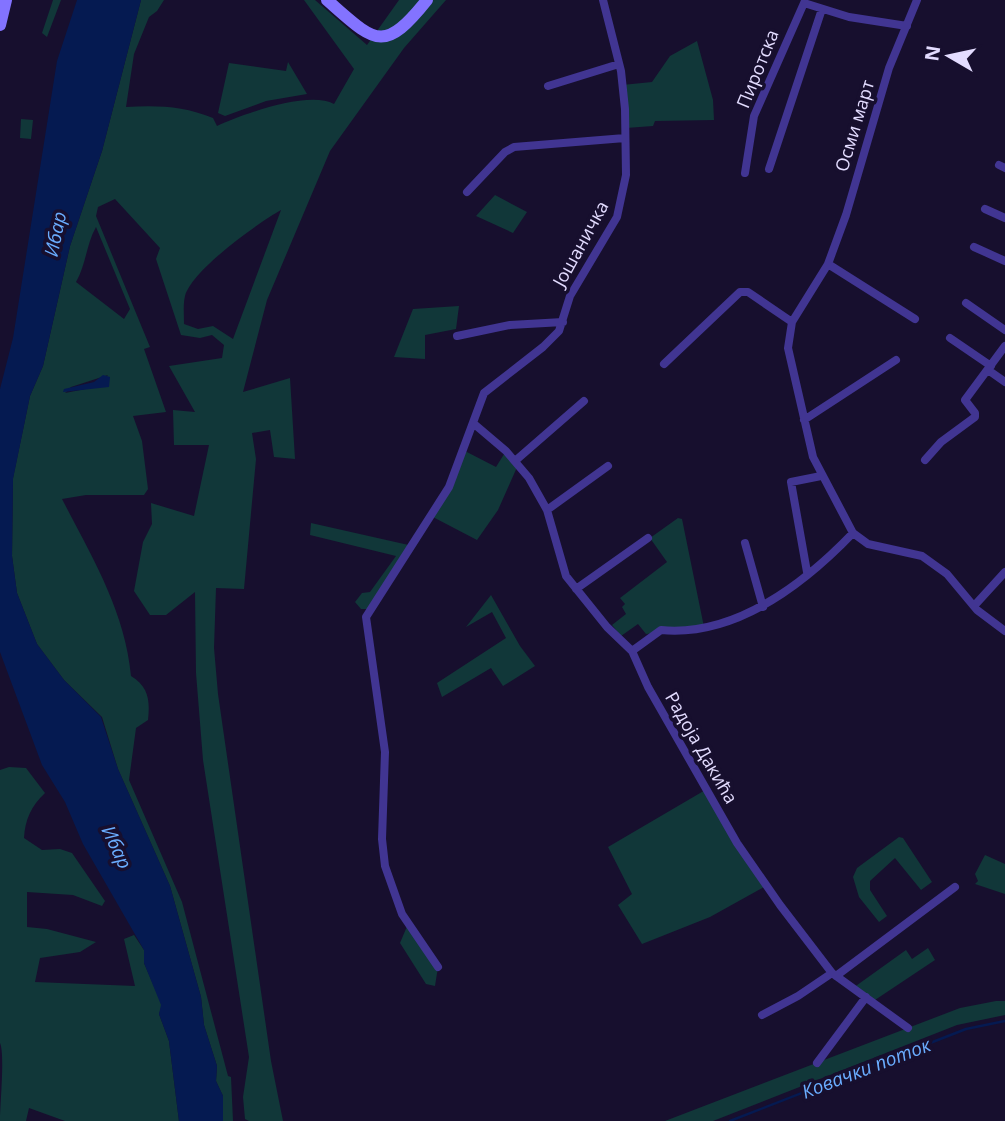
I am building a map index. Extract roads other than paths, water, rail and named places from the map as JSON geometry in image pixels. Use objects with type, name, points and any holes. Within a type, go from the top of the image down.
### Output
[{"type":"street","points":[[0,25],[6,0]]},
{"type":"street","points":[[327,0],[359,28],[374,37],[394,35],[427,0]]},
{"type":"street","name":"Јошаничка","points":[[439,967],[402,915],[385,866],[382,839],[385,752],[366,617],[449,487],[484,393],[543,347],[559,331],[570,296],[609,234],[621,208],[626,175],[619,64],[603,0]]},
{"type":"street","name":"Осми март","points":[[853,533],[821,476],[807,440],[788,348],[792,322],[828,264],[846,215],[889,68],[917,0]]},
{"type":"street","name":"Пиротска","points":[[745,173],[754,116],[784,44],[804,3],[822,9]]},
{"type":"street","points":[[769,169],[822,9],[849,18],[907,26]]},
{"type":"street","points":[[548,86],[619,64]]},
{"type":"street","points":[[467,192],[494,163],[514,148],[625,138]]},
{"type":"street","points":[[985,209],[1005,218]]},
{"type":"street","points":[[974,247],[1005,261]]},
{"type":"street","points":[[828,264],[915,319]]},
{"type":"street","points":[[664,364],[740,292],[748,292],[792,322]]},
{"type":"street","points":[[966,303],[1005,330]]},
{"type":"street","points":[[457,336],[510,325],[562,321]]},
{"type":"street","points":[[950,338],[1005,383]]},
{"type":"street","points":[[925,460],[941,442],[975,417],[975,413],[965,401],[1005,346]]},
{"type":"street","points":[[804,420],[896,360]]},
{"type":"street","points":[[515,461],[584,401]]},
{"type":"street","points":[[474,423],[515,461],[529,478],[547,510],[566,576],[632,651],[661,630],[685,632],[763,607],[853,533],[868,544],[922,556],[947,574],[974,606],[1005,631]]},
{"type":"street","points":[[547,510],[608,466]]},
{"type":"street","points":[[807,572],[791,482],[821,476]]},
{"type":"street","points":[[576,589],[648,538]]},
{"type":"street","points":[[745,543],[763,607]]},
{"type":"street","points":[[974,606],[1005,572]]},
{"type":"street","name":"Радоја Дакића","points":[[632,651],[648,687],[737,843],[834,974],[908,1028]]},
{"type":"street","points":[[762,1015],[834,974],[955,887]]},
{"type":"street","points":[[817,1063],[866,997]]},
{"type":"water","name":"Ибар","points":[[77,0],[141,0],[102,151],[70,246],[43,366],[30,396],[13,479],[12,556],[17,593],[37,644],[64,680],[101,717],[118,769],[170,886],[201,997],[204,1025],[217,1066],[216,1081],[223,1096],[223,1121],[179,1121],[169,1041],[159,1014],[161,1005],[144,963],[144,950],[83,844],[65,802],[42,765],[0,652],[0,389],[13,338],[57,61]]},
{"type":"water","points":[[103,375],[110,377],[109,387],[63,392],[64,389],[94,382]]},
{"type":"waterway","name":"Ковачки поток","points":[[730,1121],[966,1029],[1005,1021]]}]
